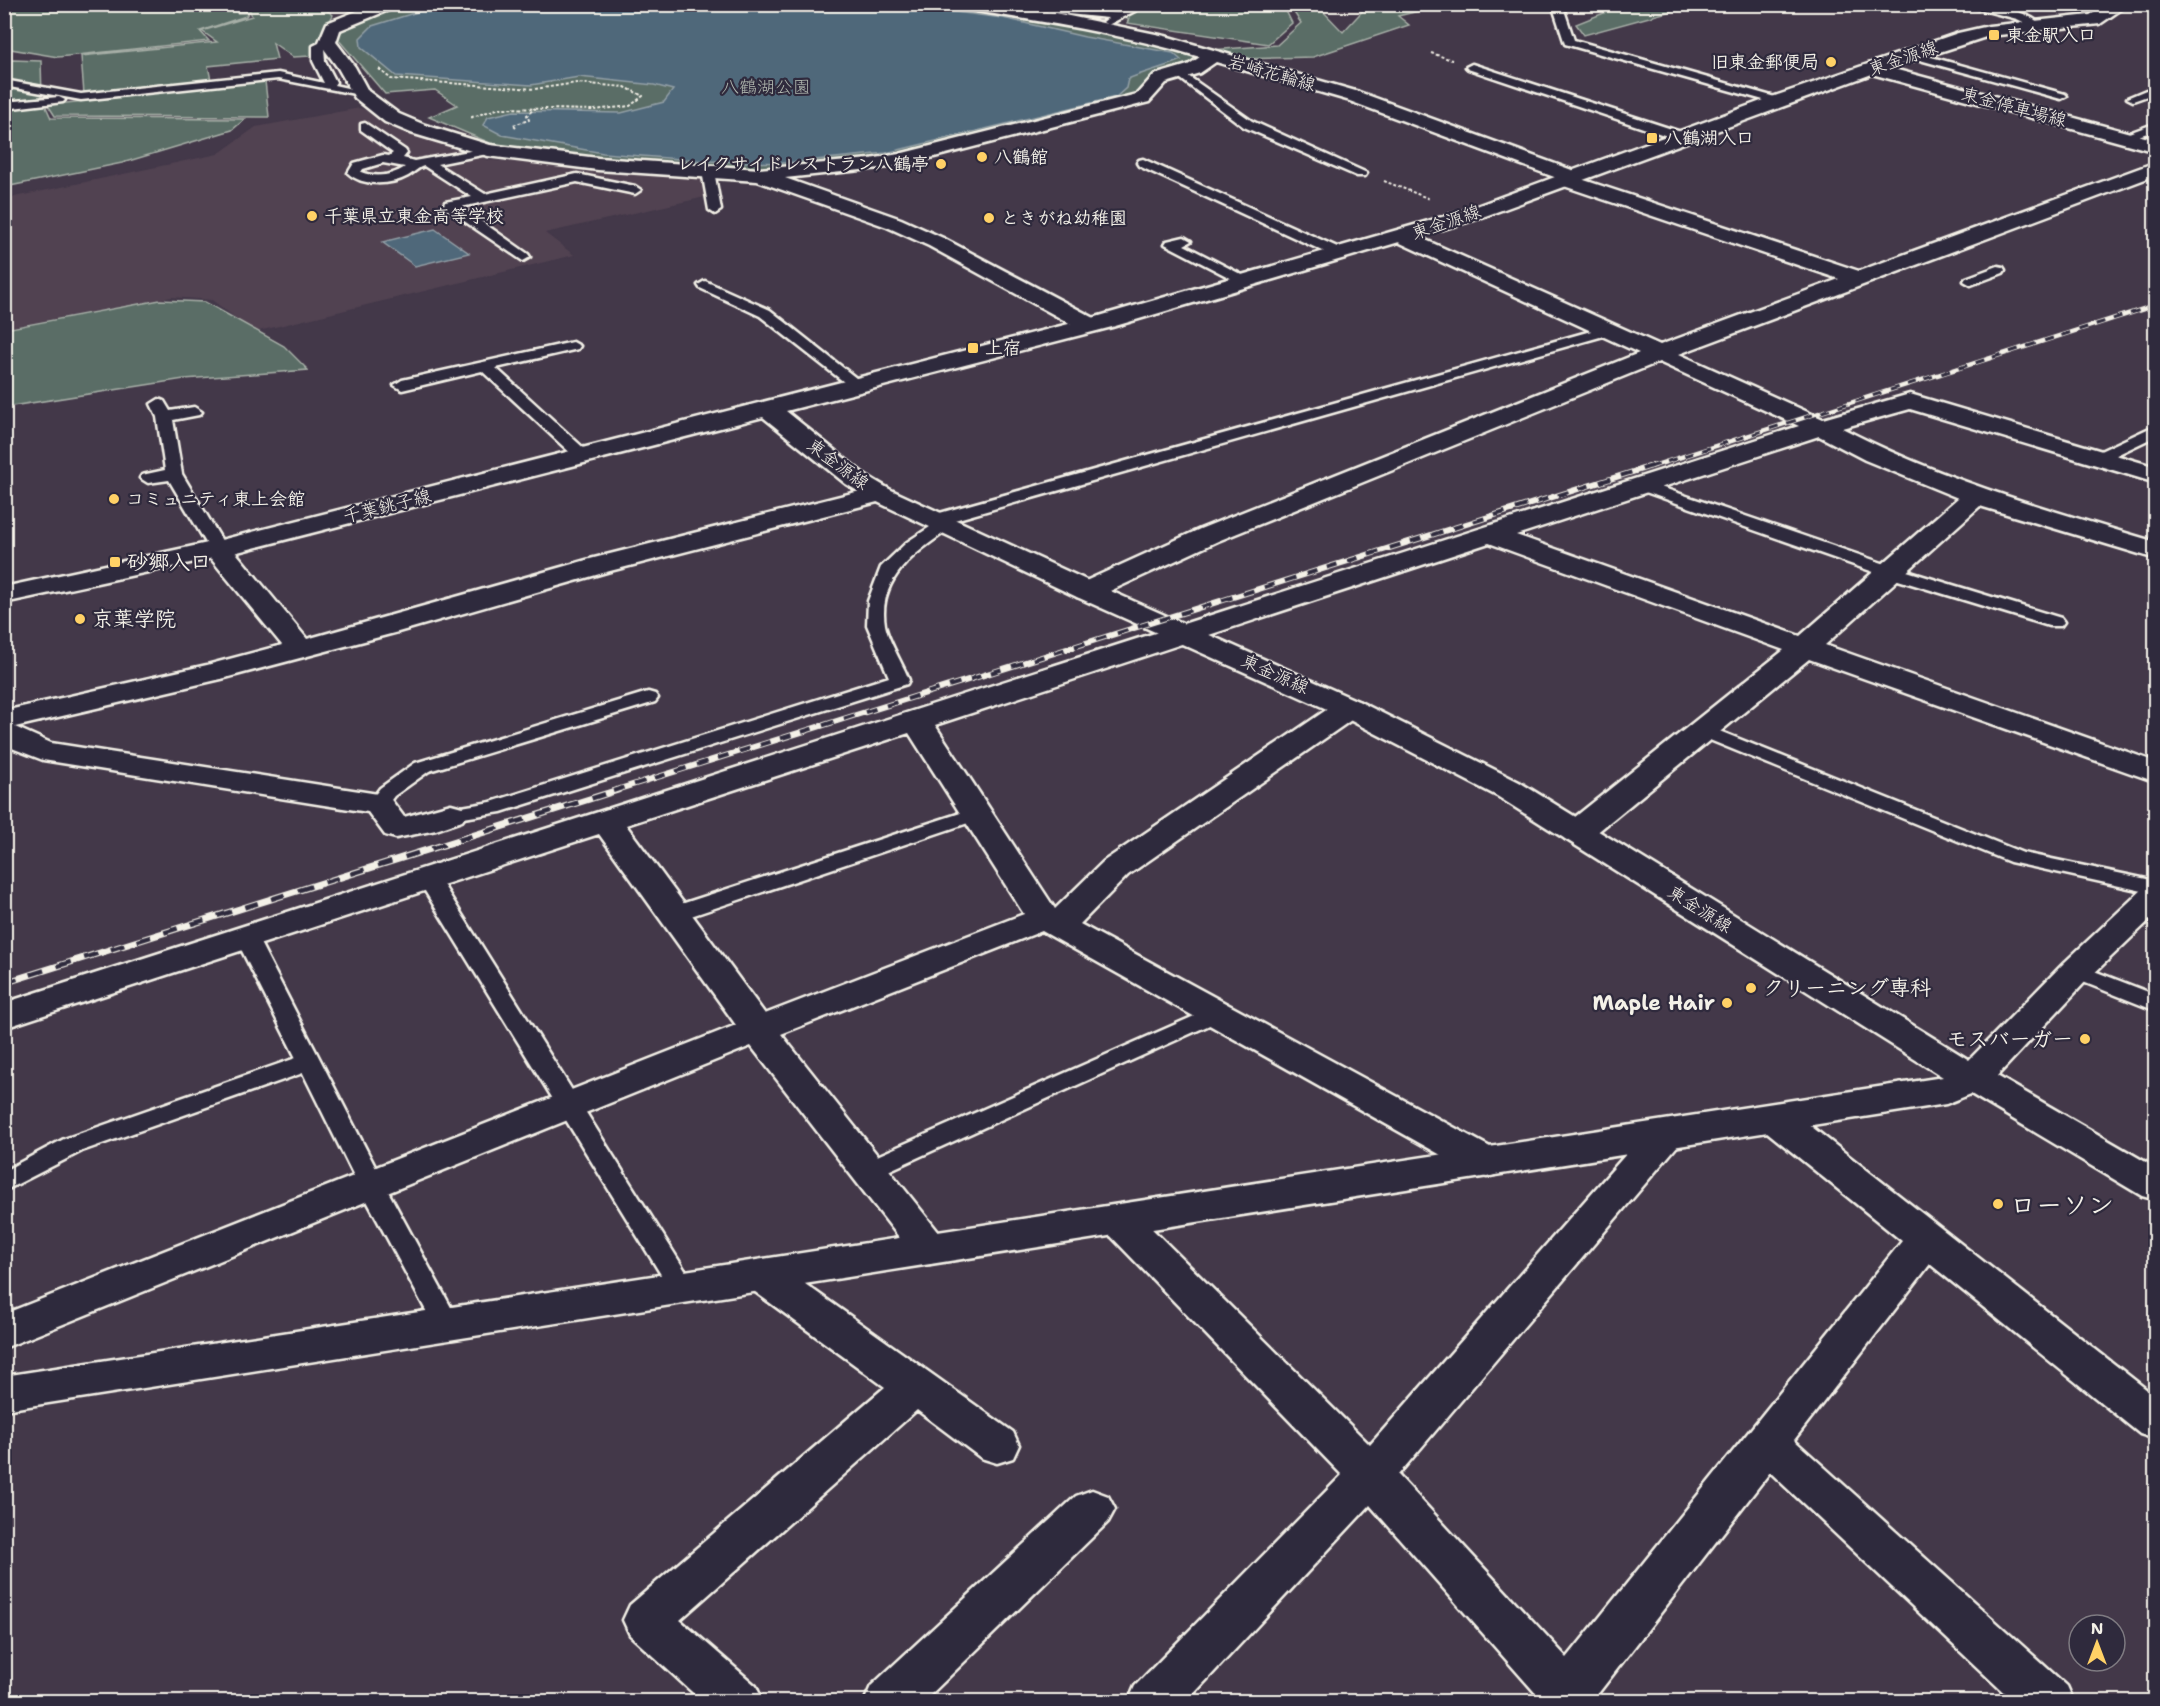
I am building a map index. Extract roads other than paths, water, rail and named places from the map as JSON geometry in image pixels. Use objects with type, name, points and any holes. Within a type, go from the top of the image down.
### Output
[{"type":"street","name":"岩崎花輪線","points":[[961,4],[1040,15],[1159,40],[1353,96],[1569,178],[1858,278]]},
{"type":"street","name":"東金源線","points":[[768,409],[1090,325],[1403,237],[1778,101],[1974,34],[2094,20],[2121,4]]},
{"type":"street","points":[[380,5],[333,27],[327,42],[346,67],[361,94],[392,118],[418,129],[488,150],[598,164],[759,175],[870,165],[899,160],[1143,98],[1160,79],[1181,74],[1214,57]]},
{"type":"street","name":"東金停車場線","points":[[1872,69],[2156,146]]},
{"type":"street","points":[[1087,591],[1209,535],[1660,353],[2156,168]]},
{"type":"street","points":[[759,175],[775,183],[894,223],[936,242],[1090,325]]},
{"type":"street","points":[[1403,237],[1821,427],[1874,455],[1976,496],[2156,551]]},
{"type":"street","points":[[4,1016],[916,721],[1182,632],[1821,427],[1910,401],[2156,475]]},
{"type":"street","name":"東金源線","points":[[768,409],[855,479],[880,494],[1087,591],[1349,708],[1508,789],[1973,1078],[2156,1186]]},
{"type":"street","name":"千葉銚子線","points":[[4,595],[218,549],[768,409]]},
{"type":"street","points":[[4,720],[211,673],[600,565],[880,494]]},
{"type":"street","points":[[1577,832],[1804,647],[1976,496]]},
{"type":"street","points":[[1488,534],[2156,773]]},
{"type":"street","points":[[218,549],[300,649]]},
{"type":"street","points":[[4,1332],[568,1104],[1051,922],[1116,868],[1349,708]]},
{"type":"street","points":[[916,721],[976,814],[1051,922],[1487,1163]]},
{"type":"street","points":[[4,733],[43,752],[378,804],[396,828],[425,823],[452,814]]},
{"type":"street","points":[[605,820],[759,1031],[930,1249]]},
{"type":"street","points":[[4,1393],[1946,1091],[1973,1078],[2076,970],[2156,896]]},
{"type":"street","points":[[1775,1118],[2156,1422]]},
{"type":"street","points":[[1153,1701],[1371,1475],[1664,1136]]},
{"type":"street","points":[[1119,1220],[1371,1475],[1568,1699],[1927,1239]]},
{"type":"street","points":[[762,1275],[997,1445]]},
{"type":"street","points":[[738,1701],[647,1620],[915,1386]]},
{"type":"street","points":[[1767,1442],[2049,1701]]},
{"type":"street","points":[[889,1701],[1092,1509]]},
{"type":"lane","points":[[1096,28],[1143,4]]},
{"type":"lane","points":[[1557,4],[1569,42],[1778,101]]},
{"type":"lane","points":[[1965,4],[2021,17],[2038,27]]},
{"type":"lane","points":[[1048,9],[1121,16]]},
{"type":"lane","points":[[327,42],[318,46],[319,61],[330,82],[328,85]]},
{"type":"lane","points":[[1913,55],[2061,96]]},
{"type":"lane","points":[[323,69],[346,67]]},
{"type":"lane","points":[[1472,67],[1683,137]]},
{"type":"lane","points":[[1181,74],[1248,124],[1361,173]]},
{"type":"lane","points":[[4,106],[278,76],[328,85],[361,94]]},
{"type":"lane","points":[[4,83],[81,97]]},
{"type":"lane","points":[[2133,98],[2146,93]]},
{"type":"lane","points":[[2124,137],[2156,126]]},
{"type":"lane","points":[[365,127],[401,153],[393,159]]},
{"type":"lane","points":[[412,165],[409,171],[393,177],[373,179],[354,173],[354,169],[364,163],[393,159],[412,165],[488,150]]},
{"type":"lane","points":[[426,162],[483,198]]},
{"type":"lane","points":[[1143,163],[1341,254]]},
{"type":"lane","points":[[708,171],[715,210]]},
{"type":"lane","points":[[523,256],[450,205],[576,178],[635,190]]},
{"type":"lane","points":[[1184,241],[1172,244],[1247,281]]},
{"type":"lane","points":[[1971,281],[1998,270]]},
{"type":"lane","points":[[705,285],[765,313],[858,386]]},
{"type":"lane","points":[[452,814],[494,808],[900,680],[876,625],[877,602],[887,571],[940,522],[1609,330]]},
{"type":"lane","points":[[402,385],[573,345]]},
{"type":"lane","points":[[485,366],[583,456]]},
{"type":"lane","points":[[194,412],[162,410],[174,474],[218,549]]},
{"type":"lane","points":[[2098,458],[2156,430]]},
{"type":"lane","points":[[148,478],[174,474]]},
{"type":"lane","points":[[1640,485],[1891,572],[2055,622]]},
{"type":"lane","points":[[378,804],[387,792],[422,767],[648,698]]},
{"type":"lane","points":[[1702,730],[2017,858],[2156,888]]},
{"type":"lane","points":[[674,914],[976,814]]},
{"type":"lane","points":[[428,878],[682,1287]]},
{"type":"lane","points":[[247,939],[371,1184],[447,1324]]},
{"type":"lane","points":[[2076,970],[2156,1004]]},
{"type":"lane","points":[[868,1170],[1217,1013]]},
{"type":"lane","points":[[4,1182],[72,1144],[309,1062]]},
{"type":"water","name":"八鶴湖公園","points":[[640,4],[653,6],[871,4],[955,12],[1003,18],[1085,37],[1173,53],[1181,60],[1128,79],[1126,88],[1116,97],[886,153],[785,163],[705,161],[603,153],[502,135],[483,125],[488,117],[514,111],[621,113],[664,102],[673,90],[654,85],[579,77],[531,85],[396,76],[361,47],[360,38],[372,26],[440,5]]},
{"type":"water","points":[[435,229],[469,253],[415,266],[382,242]]},
{"type":"railway","points":[[1650,467],[2156,305]]},
{"type":"railway","points":[[613,791],[1655,465]]},
{"type":"railway","points":[[4,983],[618,790]]},
{"type":"place","name":"東金駅入口","points":[[1994,35]]},
{"type":"place","name":"旧東金郵便局","points":[[1831,62]]},
{"type":"place","name":"八鶴湖入口","points":[[1652,138]]},
{"type":"place","name":"八鶴館","points":[[982,157]]},
{"type":"place","name":"レイクサイドレストラン八鶴亭","points":[[941,164]]},
{"type":"place","name":"千葉県立東金高等学校","points":[[312,216]]},
{"type":"place","name":"ときがね幼稚園","points":[[989,218]]},
{"type":"place","name":"上宿","points":[[973,348]]},
{"type":"place","name":"コミュニティ東上会館","points":[[114,499]]},
{"type":"place","name":"砂郷入口","points":[[115,562]]},
{"type":"place","name":"京葉学院","points":[[80,619]]},
{"type":"place","name":"クリーニング専科","points":[[1751,988]]},
{"type":"place","name":"Maple Hair","points":[[1727,1003]]},
{"type":"place","name":"モスバーガー","points":[[2085,1039]]},
{"type":"place","name":"ローソン","points":[[1998,1204]]}]
